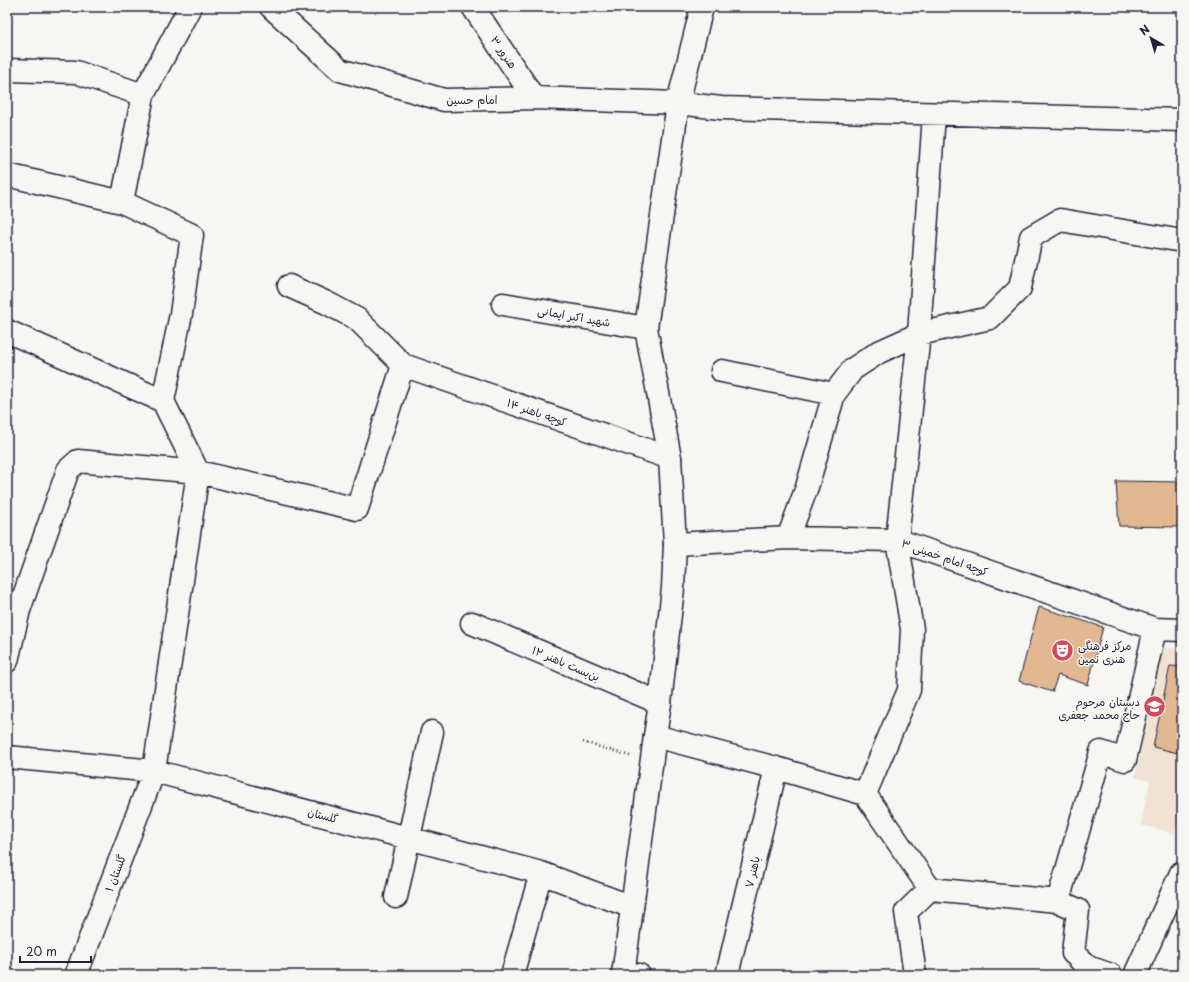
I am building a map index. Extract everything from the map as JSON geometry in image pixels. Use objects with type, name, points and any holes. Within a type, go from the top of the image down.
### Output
[{"type":"street","points":[[122,202],[143,95],[190,7]]},
{"type":"street","name":"امام حسین","points":[[271,7],[340,70],[444,100],[534,98],[678,104],[721,108],[1182,120]]},
{"type":"street","name":"هنرور ۳","points":[[473,7],[534,98]]},
{"type":"street","points":[[628,974],[632,907],[660,703],[673,588],[675,544],[670,458],[646,328],[678,104],[702,7]]},
{"type":"street","points":[[7,70],[76,72],[143,95]]},
{"type":"street","points":[[865,794],[909,690],[912,629],[897,540],[919,334],[934,114]]},
{"type":"street","points":[[7,175],[122,202],[192,235],[181,314],[163,401],[198,472]]},
{"type":"street","points":[[788,538],[807,487],[834,394],[853,369],[879,352],[919,334],[990,318],[1020,288],[1031,237],[1060,220],[1182,241]]},
{"type":"street","points":[[7,661],[19,610],[68,470],[78,461],[198,472],[357,510],[403,365],[357,319],[327,303],[289,286]]},
{"type":"street","name":"شهید اکبر ایمانی","points":[[503,304],[646,328]]},
{"type":"street","points":[[7,331],[163,401]]},
{"type":"street","name":"کوچه باهنر ۱۴","points":[[403,365],[670,458]]},
{"type":"street","points":[[722,371],[834,394]]},
{"type":"street","name":"گلستان ۱","points":[[76,975],[154,770],[198,472]]},
{"type":"street","name":"کوچه امام خمینی ۳","points":[[675,544],[788,538],[897,540],[1155,630],[1182,630]]},
{"type":"street","name":"بن‌بست باهنر ۱۲","points":[[472,623],[660,703]]},
{"type":"street","points":[[1058,901],[1101,752],[1125,760],[1155,630]]},
{"type":"street","points":[[396,897],[432,732]]},
{"type":"street","points":[[655,736],[776,768],[865,794],[930,889]]},
{"type":"street","name":"گلستان","points":[[7,757],[154,770],[541,873],[632,907]]},
{"type":"street","name":"باهنر ۷","points":[[727,975],[776,768]]},
{"type":"street","points":[[512,975],[541,873]]},
{"type":"street","points":[[1135,975],[1181,873]]},
{"type":"street","points":[[915,975],[906,912],[930,889],[1058,901],[1078,910],[1074,953],[1088,967],[1111,975]]},
{"type":"path","points":[[583,742],[651,762]]},
{"type":"shaded area","name":"دبستان مرحوم حاج محمد جعفری","points":[[1162,646],[1182,650],[1182,667],[1170,666],[1153,746],[1182,754],[1182,826],[1176,825],[1174,834],[1141,825],[1150,781],[1135,777]]},
{"type":"building","points":[[1116,481],[1182,482],[1182,527],[1119,526]]},
{"type":"building","name":"مرکز فرهنگی هنری نمین","points":[[1039,607],[1103,627],[1088,685],[1058,675],[1052,692],[1019,681]]},
{"type":"building","points":[[1170,666],[1182,667],[1182,754],[1153,747]]},
{"type":"place","name":"مرکز فرهنگی هنری نمین","points":[[1062,651]]},
{"type":"place","name":"دبستان مرحوم حاج محمد جعفری","points":[[1155,707]]}]
